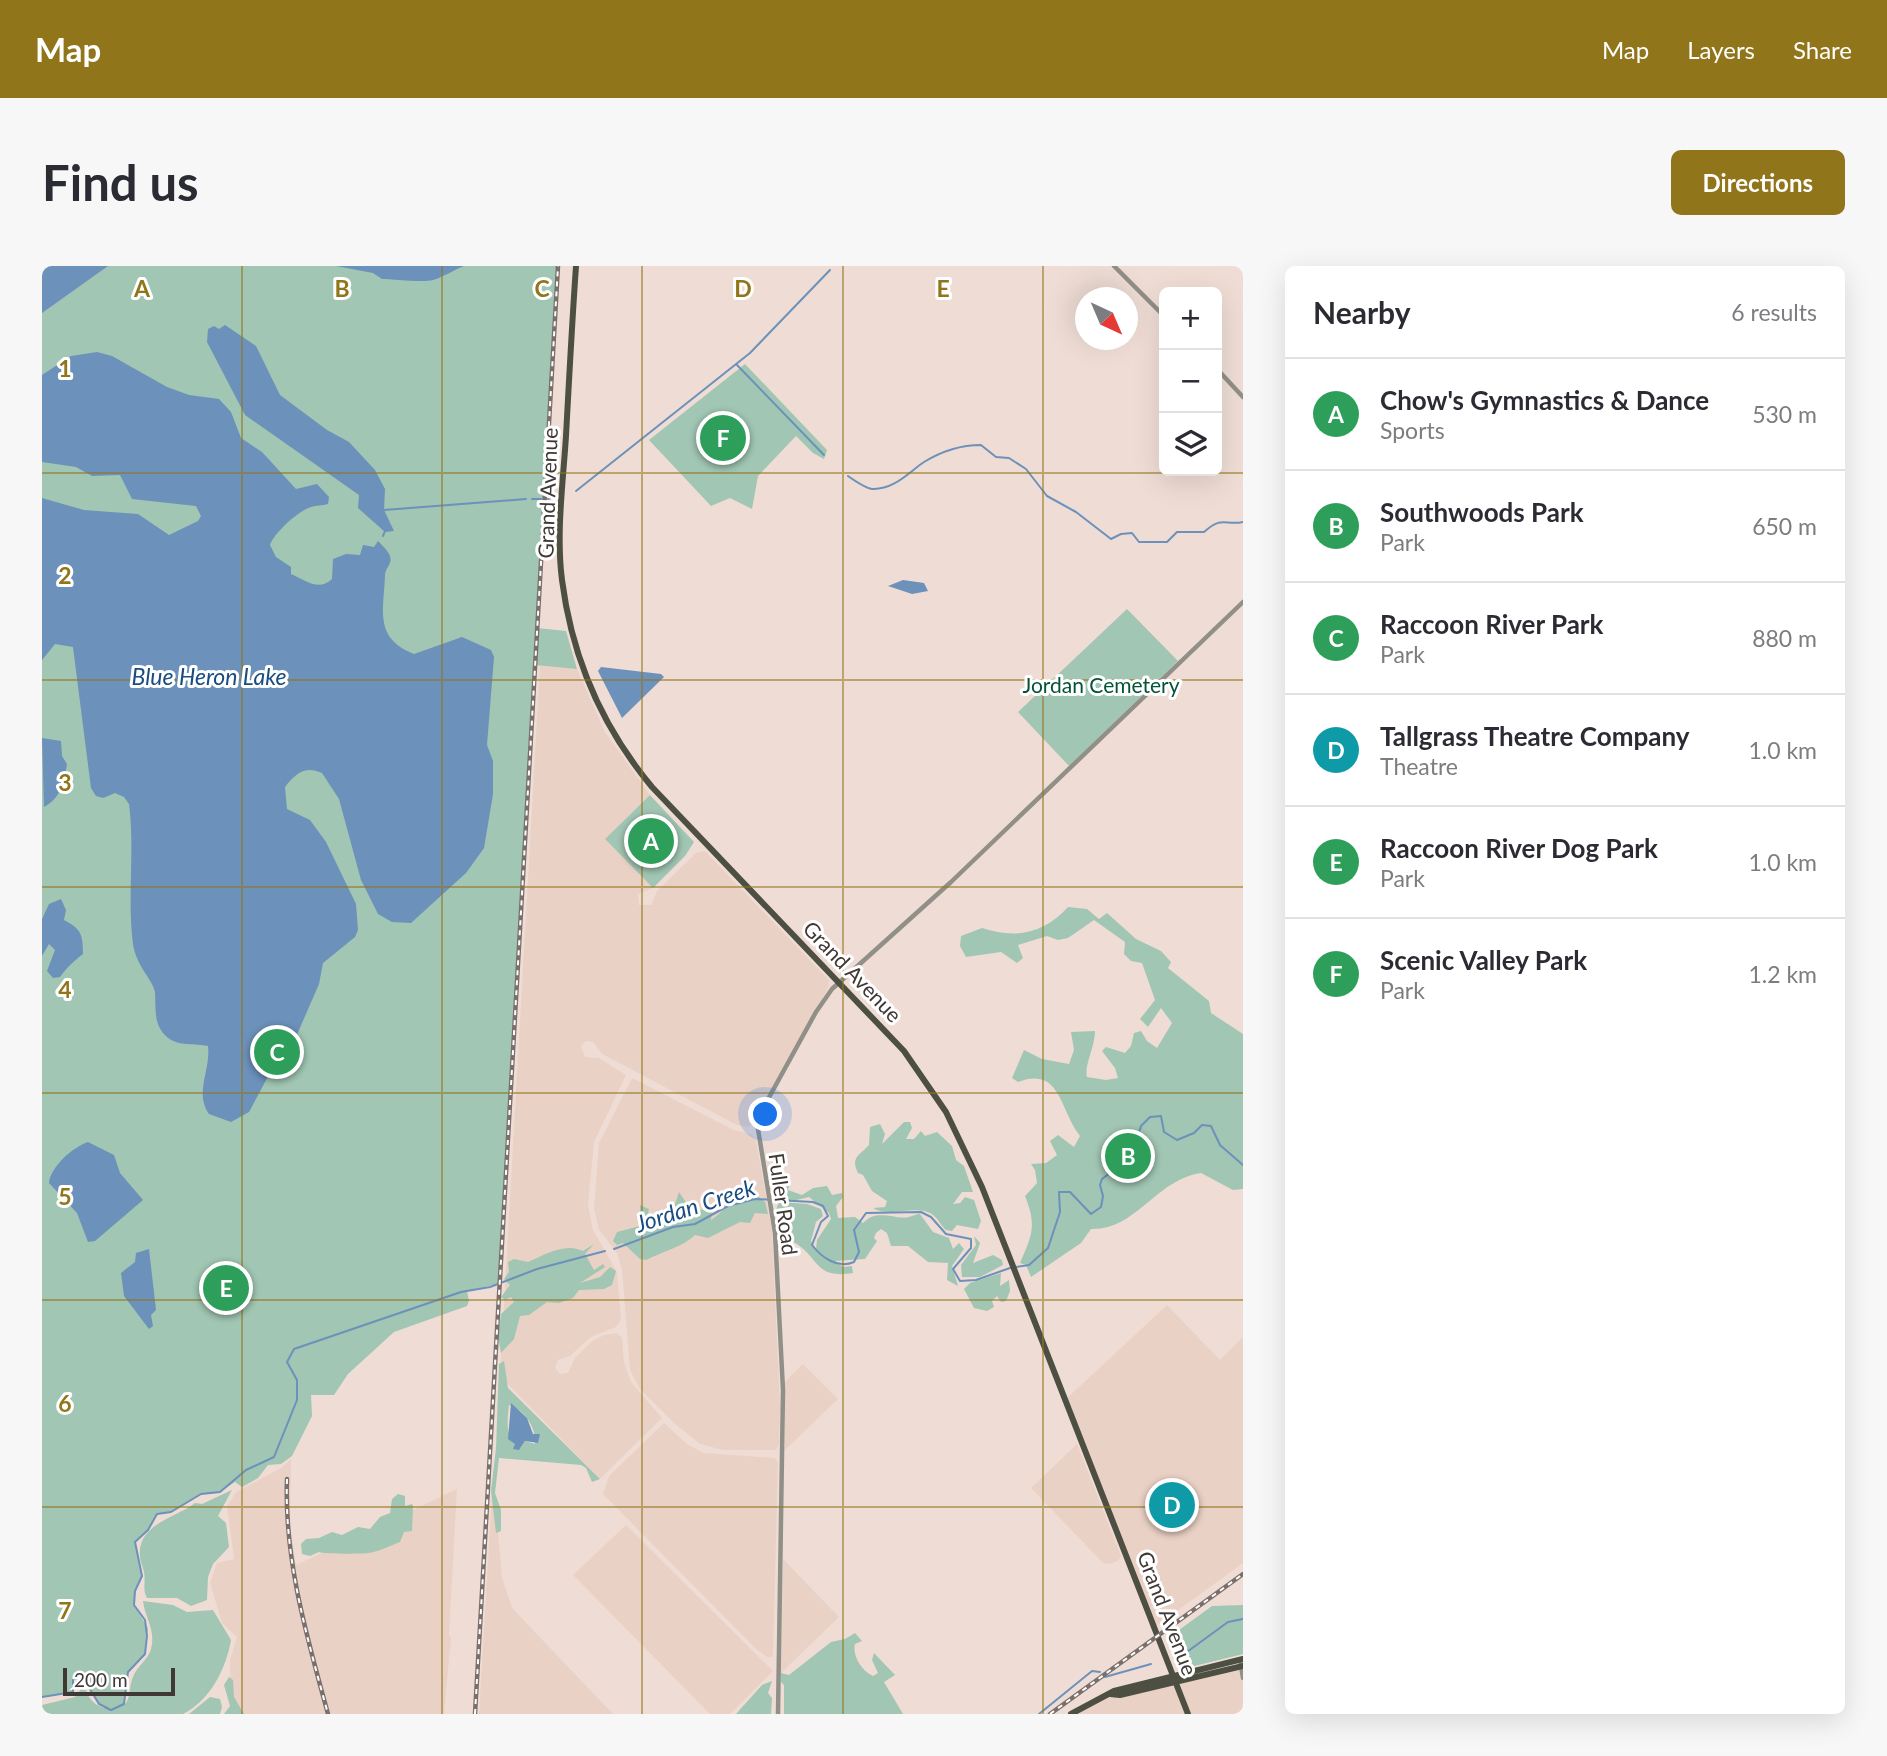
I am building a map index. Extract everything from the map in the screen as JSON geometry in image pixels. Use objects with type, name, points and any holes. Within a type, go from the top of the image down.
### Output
[{"type":"main road","name":"Grand Avenue","points":[[576,266],[562,494],[562,578],[570,627],[583,670],[607,724],[652,787],[904,1051],[937,1096],[971,1160],[1188,1714]]},
{"type":"main road","points":[[1070,1714],[1110,1694],[1120,1695],[1242,1664]]},
{"type":"street","points":[[1114,266],[1159,311]]},
{"type":"street","points":[[1222,374],[1243,397]]},
{"type":"street","name":"Fuller Road","points":[[778,1714],[783,1426],[776,1247],[758,1119],[816,1012],[840,982],[951,883],[1243,601]]},
{"type":"street","points":[[1242,1664],[1243,1678]]},
{"type":"shaded area","points":[[540,665],[577,669],[605,732],[650,795],[605,839],[653,888],[638,894],[639,905],[651,905],[657,891],[696,853],[705,851],[829,980],[828,988],[755,1122],[748,1127],[737,1125],[602,1054],[593,1042],[586,1041],[581,1046],[585,1057],[599,1058],[626,1075],[594,1142],[588,1205],[593,1230],[617,1272],[621,1320],[616,1327],[591,1337],[570,1356],[558,1360],[555,1368],[560,1374],[568,1373],[575,1358],[591,1342],[604,1335],[617,1333],[622,1338],[624,1362],[631,1382],[662,1418],[600,1479],[500,1376]]},
{"type":"shaded area","points":[[632,1078],[734,1130],[751,1134],[756,1140],[772,1231],[780,1406],[779,1444],[776,1450],[723,1450],[700,1444],[675,1424],[640,1389],[630,1370],[622,1270],[617,1253],[599,1230],[594,1208],[599,1143]]},
{"type":"shaded area","points":[[1167,1305],[1220,1360],[1243,1337],[1243,1563],[1155,1627],[1065,1400]]},
{"type":"shaded area","points":[[803,1364],[838,1399],[785,1450],[785,1382]]},
{"type":"shaded area","points":[[664,1423],[687,1444],[704,1453],[775,1458],[778,1462],[773,1657],[767,1657],[756,1649],[603,1494],[609,1476]]},
{"type":"shaded area","points":[[1077,1444],[1121,1556],[1118,1561],[1110,1564],[1103,1563],[1031,1488]]},
{"type":"shaded area","points":[[291,1459],[290,1527],[296,1565],[457,1489],[449,1635],[451,1638],[444,1714],[231,1714],[230,1660],[237,1637],[222,1623],[210,1583],[217,1563],[234,1559],[227,1506],[236,1492],[281,1468]]},
{"type":"shaded area","points":[[492,1492],[495,1496],[502,1577],[512,1608],[613,1714],[479,1714]]},
{"type":"shaded area","points":[[626,1525],[773,1671],[730,1714],[710,1714],[573,1575]]},
{"type":"shaded area","points":[[783,1559],[839,1617],[781,1673]]},
{"type":"shaded area","points":[[1243,1666],[1243,1714],[1071,1714],[1110,1694]]},
{"type":"green space","points":[[70,266],[558,266],[537,628],[566,631],[577,669],[535,665],[500,1280],[497,1284],[467,1291],[467,1306],[394,1332],[348,1374],[334,1395],[311,1395],[312,1416],[292,1456],[281,1464],[268,1465],[258,1478],[242,1487],[235,1482],[220,1492],[201,1494],[171,1512],[157,1514],[148,1530],[135,1542],[142,1576],[135,1591],[134,1605],[148,1628],[145,1654],[128,1673],[124,1704],[111,1710],[99,1704],[82,1679],[73,1680],[73,1692],[42,1697],[42,292]]},
{"type":"green space","points":[[745,364],[827,450],[824,459],[813,453],[796,436],[758,476],[752,509],[730,498],[711,506],[649,440]]},
{"type":"green space","name":"Jordan Cemetery","points":[[1127,609],[1178,661],[1069,766],[1018,712]]},
{"type":"green space","points":[[650,795],[694,842],[685,856],[653,888],[605,839]]},
{"type":"green space","points":[[1068,907],[1087,909],[1099,919],[1107,913],[1136,939],[1161,951],[1171,962],[1168,968],[1209,1001],[1211,1013],[1243,1034],[1243,1189],[1233,1190],[1201,1173],[1185,1177],[1121,1222],[1091,1229],[1081,1243],[1031,1277],[1026,1265],[1020,1263],[1032,1230],[1025,1196],[1037,1183],[1031,1164],[1046,1163],[1057,1155],[1050,1141],[1058,1135],[1074,1147],[1080,1136],[1051,1085],[1043,1080],[1018,1082],[1012,1078],[1024,1050],[1042,1059],[1069,1064],[1074,1050],[1071,1032],[1095,1031],[1087,1077],[1106,1080],[1118,1078],[1115,1068],[1102,1051],[1106,1047],[1125,1053],[1131,1046],[1134,1033],[1141,1031],[1147,1041],[1157,1048],[1172,1023],[1161,1008],[1148,1027],[1140,1019],[1155,1000],[1142,963],[1131,961],[1124,954],[1125,942],[1094,920],[1068,938],[1058,940],[1047,936],[1018,945],[1023,958],[1017,963],[1001,952],[966,957],[960,946],[961,936],[982,928],[1006,933],[1028,932],[1049,923]]},
{"type":"green space","points":[[904,1122],[910,1122],[912,1128],[906,1139],[914,1139],[921,1131],[925,1136],[937,1132],[952,1146],[956,1160],[964,1166],[973,1192],[962,1192],[953,1204],[960,1203],[965,1197],[974,1200],[981,1221],[978,1229],[957,1225],[952,1231],[946,1230],[930,1213],[916,1210],[887,1212],[873,1208],[885,1207],[887,1201],[872,1191],[863,1175],[858,1173],[856,1160],[869,1145],[870,1127],[880,1124],[885,1134],[882,1144]]},
{"type":"green space","points":[[785,1181],[790,1183],[788,1190],[802,1195],[813,1188],[827,1186],[832,1195],[842,1193],[843,1197],[836,1206],[838,1218],[855,1217],[863,1223],[880,1215],[903,1218],[920,1214],[933,1232],[949,1238],[953,1249],[959,1243],[964,1249],[952,1266],[958,1286],[947,1280],[948,1263],[928,1262],[908,1246],[891,1246],[887,1233],[881,1229],[876,1233],[874,1238],[877,1241],[865,1259],[835,1261],[843,1267],[852,1266],[853,1273],[830,1273],[822,1269],[799,1245],[789,1240],[789,1229],[784,1223],[787,1215],[776,1210],[779,1202],[807,1204],[821,1209],[823,1216],[816,1222],[811,1241],[816,1249],[817,1240],[831,1219],[829,1213],[809,1197],[788,1202],[775,1198],[773,1188]]},
{"type":"green space","points":[[749,1190],[752,1197],[758,1196],[765,1202],[768,1214],[755,1213],[750,1223],[740,1222],[708,1238],[695,1235],[646,1260],[640,1259],[623,1243],[617,1245],[613,1241],[617,1232],[640,1226],[640,1205],[649,1209],[647,1219],[650,1222],[660,1217],[665,1210],[674,1207],[679,1192],[687,1204],[695,1203],[699,1210],[712,1209],[711,1220]]},
{"type":"green space","points":[[974,1236],[980,1243],[973,1263],[993,1255],[1002,1260],[1003,1265],[980,1277],[962,1277],[961,1265],[976,1245]]},
{"type":"green space","points":[[594,1244],[585,1254],[594,1270],[603,1264],[605,1267],[580,1283],[600,1277],[610,1267],[616,1271],[612,1285],[604,1289],[579,1290],[573,1298],[559,1303],[547,1302],[529,1315],[520,1316],[514,1339],[501,1353],[498,1337],[501,1314],[514,1302],[511,1297],[505,1300],[501,1297],[510,1285],[504,1279],[509,1272],[508,1262],[514,1259],[528,1262],[562,1249],[583,1251]]},
{"type":"green space","points":[[1001,1273],[1000,1286],[1009,1280],[1010,1291],[1006,1301],[1001,1302],[997,1296],[992,1301],[994,1307],[987,1311],[974,1308],[964,1289],[970,1283]]},
{"type":"green space","points":[[504,1361],[508,1388],[600,1479],[592,1482],[586,1468],[581,1465],[499,1458],[495,1493],[501,1510],[501,1531],[496,1533],[491,1491],[496,1448],[499,1364]],"holes":[[[509,1405],[515,1407],[529,1421],[535,1438],[535,1444],[525,1441],[520,1449],[508,1429]]]},
{"type":"green space","points":[[232,1490],[218,1516],[226,1523],[229,1547],[213,1564],[208,1577],[207,1600],[191,1606],[177,1598],[147,1598],[140,1556],[145,1536],[159,1523],[195,1503],[202,1504]]},
{"type":"green space","points":[[398,1494],[405,1496],[405,1506],[413,1506],[412,1531],[404,1532],[400,1542],[368,1553],[319,1552],[310,1556],[302,1554],[301,1544],[306,1539],[319,1538],[332,1532],[342,1535],[358,1527],[370,1529],[380,1517],[390,1513],[392,1499]]},
{"type":"green space","points":[[143,1601],[173,1605],[187,1612],[213,1610],[231,1640],[221,1672],[202,1700],[183,1714],[42,1714],[42,1705],[75,1697],[81,1689],[86,1690],[92,1701],[103,1707],[115,1708],[126,1703],[135,1673],[151,1649],[151,1630]]},
{"type":"green space","points":[[1243,1605],[1243,1654],[1182,1669],[1168,1638],[1212,1606]]},
{"type":"green space","points":[[855,1633],[862,1641],[855,1644],[855,1653],[865,1671],[873,1676],[878,1673],[872,1660],[874,1653],[895,1675],[884,1682],[903,1714],[784,1714],[784,1685],[781,1682],[781,1673],[789,1675],[831,1642],[845,1639]]},
{"type":"green space","points":[[229,1677],[233,1680],[234,1697],[244,1714],[224,1714],[230,1706],[224,1685]]},
{"type":"green space","points":[[772,1681],[768,1693],[772,1698],[771,1714],[736,1714],[762,1685]]},
{"type":"green space","points":[[210,1697],[220,1699],[220,1714],[189,1714]]},
{"type":"water","points":[[42,266],[108,266],[42,313]]},
{"type":"water","points":[[336,266],[464,266],[437,279],[422,281],[382,279],[373,273]]},
{"type":"water","points":[[225,325],[256,346],[280,395],[327,430],[349,442],[375,470],[385,489],[384,510],[394,531],[385,532],[358,508],[359,495],[245,415],[207,342],[208,329],[214,326],[219,329]]},
{"type":"water","name":"Blue Heron Lake","points":[[97,352],[112,356],[167,387],[189,395],[219,399],[231,412],[241,438],[262,452],[296,489],[317,484],[329,497],[328,504],[306,509],[293,518],[272,540],[270,545],[276,557],[291,567],[291,574],[312,584],[322,585],[332,579],[333,559],[346,554],[360,555],[363,545],[374,547],[378,541],[390,557],[385,572],[383,611],[387,631],[392,640],[414,654],[462,637],[491,650],[494,657],[487,745],[493,761],[493,794],[484,848],[466,873],[411,923],[392,922],[378,914],[361,880],[339,799],[322,773],[305,770],[285,787],[287,809],[310,820],[326,842],[356,904],[358,930],[355,937],[323,963],[319,984],[286,1060],[273,1067],[249,1112],[231,1122],[209,1114],[205,1106],[203,1090],[208,1046],[172,1040],[157,1022],[154,987],[137,959],[133,944],[129,804],[124,797],[115,793],[103,798],[96,796],[91,788],[73,647],[55,644],[42,660],[42,498],[84,510],[138,514],[169,535],[198,521],[201,516],[196,506],[132,499],[120,475],[92,476],[76,467],[42,462],[42,375],[71,356]]},
{"type":"water","points":[[903,580],[924,583],[928,591],[912,594],[888,586]]},
{"type":"water","points":[[601,667],[661,674],[664,677],[622,718],[598,671]]},
{"type":"water","points":[[42,738],[61,741],[62,756],[67,764],[58,794],[44,807]]},
{"type":"water","points":[[61,899],[66,910],[64,920],[80,933],[83,954],[60,977],[53,978],[47,971],[55,950],[49,944],[42,956],[42,919],[49,904]]},
{"type":"water","points":[[88,1142],[114,1155],[120,1173],[143,1200],[95,1241],[88,1242],[77,1213],[49,1183],[54,1170],[64,1158]]},
{"type":"water","points":[[149,1249],[156,1310],[151,1315],[153,1326],[149,1329],[124,1296],[121,1273],[135,1262],[136,1253]]},
{"type":"water","points":[[511,1403],[527,1418],[533,1434],[540,1434],[538,1443],[525,1441],[519,1450],[513,1449],[515,1444],[508,1439]]},
{"type":"waterway","points":[[576,491],[750,353],[830,270]]},
{"type":"waterway","points":[[737,365],[824,455]]},
{"type":"waterway","points":[[848,476],[866,487],[880,489],[894,484],[924,462],[951,449],[981,445],[996,457],[1009,458],[1026,469],[1047,496],[1076,512],[1111,539],[1132,533],[1139,542],[1167,542],[1177,532],[1204,532],[1220,522],[1243,522]]},
{"type":"waterway","points":[[548,499],[557,496]]},
{"type":"waterway","points":[[384,510],[526,499]]},
{"type":"waterway","points":[[532,499],[541,499]]},
{"type":"waterway","points":[[383,536],[385,531]]},
{"type":"waterway","name":"Jordan Creek","points":[[1016,1267],[1029,1265],[1048,1248],[1060,1212],[1059,1192],[1070,1192],[1091,1214],[1101,1207],[1102,1179],[1131,1157],[1141,1126],[1150,1117],[1161,1116],[1164,1132],[1177,1140],[1194,1133],[1202,1125],[1211,1126],[1220,1145],[1243,1165]]},
{"type":"waterway","name":"Jordan Creek","points":[[614,1249],[673,1227],[695,1224],[728,1206],[755,1199],[813,1202],[823,1206],[828,1216],[821,1222],[812,1245],[825,1258],[836,1263],[854,1262],[859,1252],[854,1230],[866,1213],[921,1212],[931,1217],[946,1234],[971,1239],[971,1248],[953,1269],[960,1281],[976,1280],[1010,1268]]},
{"type":"waterway","name":"Jordan Creek","points":[[42,1697],[73,1692],[73,1679],[80,1678],[85,1681],[99,1704],[111,1710],[124,1704],[128,1672],[145,1654],[147,1636],[145,1620],[134,1605],[135,1591],[142,1576],[135,1542],[148,1530],[157,1514],[171,1512],[201,1494],[220,1492],[246,1470],[274,1457],[297,1400],[297,1380],[287,1362],[294,1349],[461,1292],[490,1287],[537,1269],[605,1251]]},
{"type":"waterway","points":[[1180,1657],[1228,1622],[1243,1619]]},
{"type":"waterway","points":[[1105,1677],[1151,1664]]},
{"type":"waterway","points":[[1039,1714],[1092,1671],[1100,1672]]},
{"type":"railway","points":[[475,1714],[558,266]]},
{"type":"railway","points":[[287,1479],[289,1539],[298,1598],[328,1714]]},
{"type":"railway","points":[[1050,1714],[1243,1574]]},
{"type":"place","name":"Scenic Valley Park","points":[[723,438]]},
{"type":"place","name":"Chow's Gymnastics & Dance","points":[[651,841]]},
{"type":"place","name":"Raccoon River Park","points":[[277,1052]]},
{"type":"place","name":"Southwoods Park","points":[[1128,1156]]},
{"type":"place","name":"Raccoon River Dog Park","points":[[226,1288]]},
{"type":"place","name":"Tallgrass Theatre Company","points":[[1172,1505]]}]
